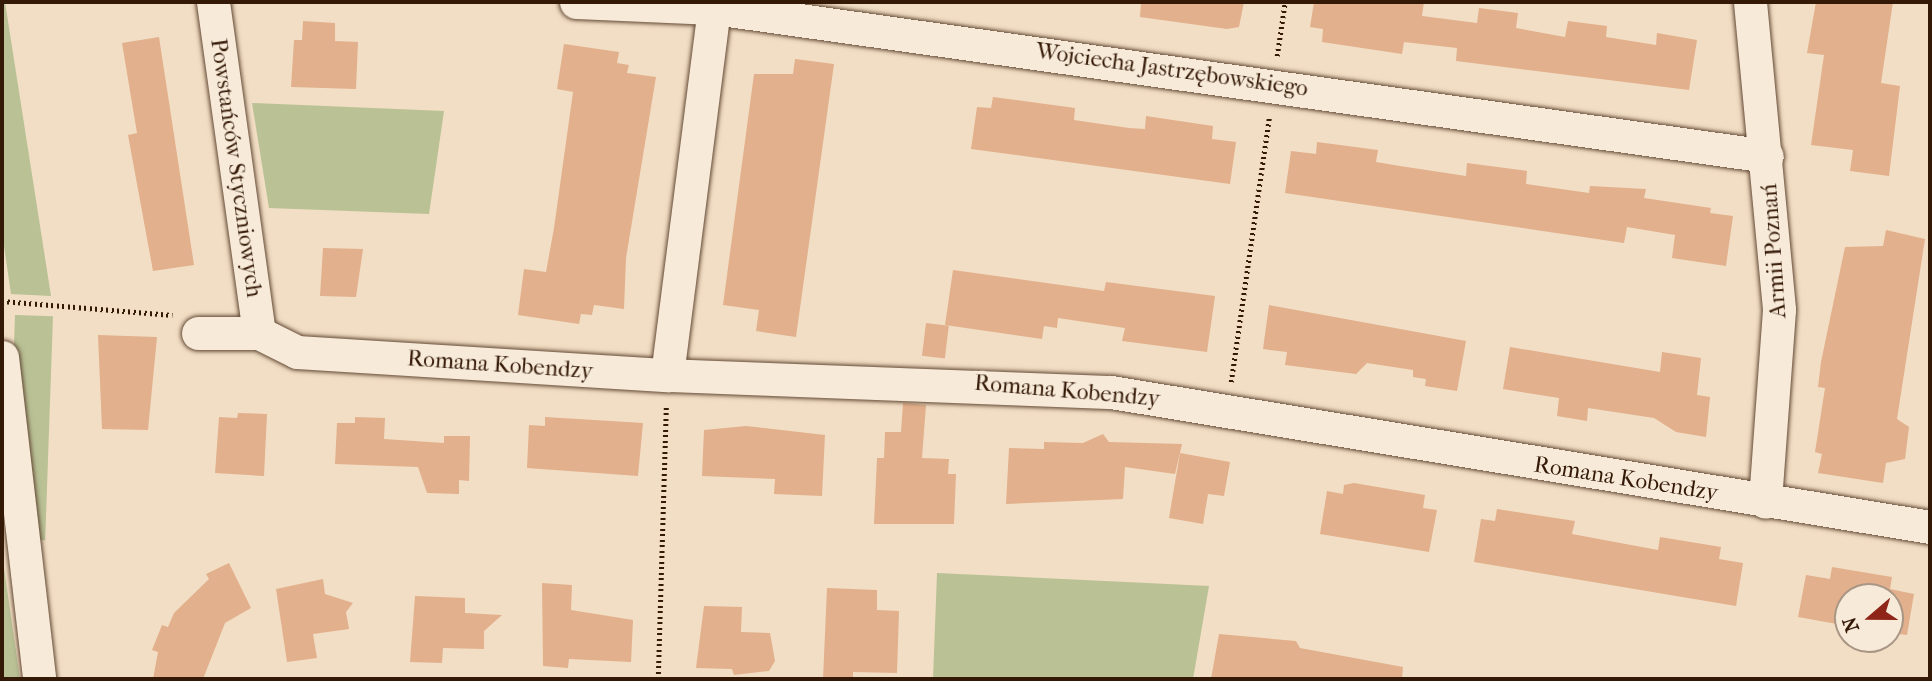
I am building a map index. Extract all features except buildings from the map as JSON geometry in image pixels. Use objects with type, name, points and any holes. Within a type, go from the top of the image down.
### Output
[{"type":"street","name":"Powstańców Styczniowych","points":[[213,2],[259,333]]},
{"type":"street","name":"Wojciecha Jastrzębowskiego","points":[[576,2],[715,5],[1274,83],[1767,156]]},
{"type":"street","name":"Armii Poznań","points":[[1750,2],[1767,156],[1779,310],[1765,501]]},
{"type":"street","points":[[667,375],[715,5]]},
{"type":"street","name":"Romana Kobendzy","points":[[198,333],[259,333],[297,352],[667,375],[1037,385],[1227,408],[1930,527]]},
{"type":"street","points":[[2,357],[39,679]]},
{"type":"path","points":[[1227,408],[1285,2]]},
{"type":"path","points":[[2,301],[177,315],[198,333]]},
{"type":"path","points":[[658,679],[667,375]]},
{"type":"green space","points":[[2,2],[5,2],[51,296],[11,294],[2,232]]},
{"type":"green space","points":[[252,103],[444,111],[429,214],[269,208]]},
{"type":"green space","points":[[15,315],[53,316],[45,540],[7,539]]},
{"type":"green space","points":[[2,554],[20,679],[2,679]]},
{"type":"green space","points":[[937,573],[1209,586],[1193,679],[933,679]]}]
